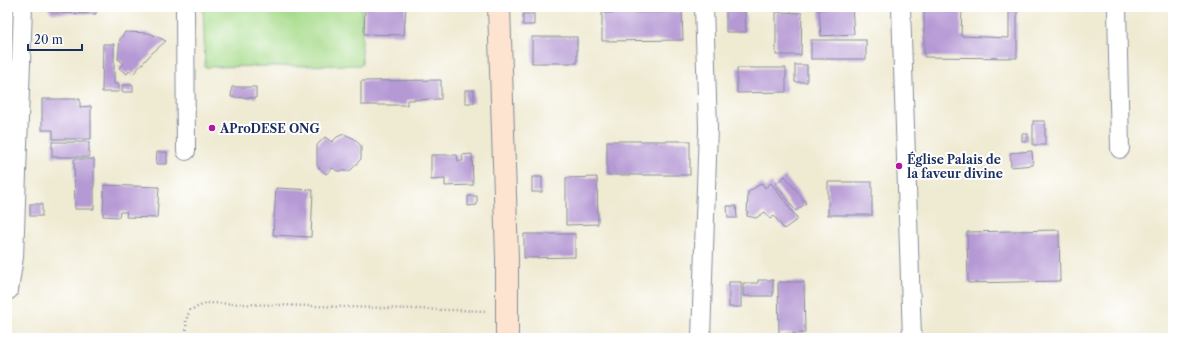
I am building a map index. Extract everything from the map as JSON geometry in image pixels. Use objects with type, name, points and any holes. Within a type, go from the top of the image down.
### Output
[{"type":"street","points":[[7,291],[9,290],[14,257],[23,7]]},
{"type":"street","points":[[185,7],[186,150]]},
{"type":"street","points":[[499,7],[507,258],[507,338]]},
{"type":"street","points":[[701,338],[708,128],[704,7]]},
{"type":"street","points":[[901,7],[912,338]]},
{"type":"street","points":[[1117,7],[1120,149]]},
{"type":"path","points":[[187,338],[186,320],[190,310],[207,303],[507,312]]},
{"type":"green space","points":[[203,7],[362,7],[362,65],[205,67]]},
{"type":"building","points":[[46,7],[96,7],[96,14],[52,13]]},
{"type":"building","points":[[365,7],[406,7],[404,35],[364,34]]},
{"type":"building","points":[[852,7],[854,34],[821,36],[819,9]]},
{"type":"building","points":[[924,7],[962,7],[961,36],[1009,38],[1009,9],[1000,7],[1017,7],[1017,58],[924,57]]},
{"type":"building","points":[[726,10],[745,10],[746,32],[726,32]]},
{"type":"building","points":[[682,12],[683,40],[602,41],[602,13]]},
{"type":"building","points":[[776,12],[802,13],[801,55],[776,55]]},
{"type":"building","points":[[523,14],[534,14],[534,25],[523,25]]},
{"type":"building","points":[[125,32],[149,33],[166,41],[152,53],[133,74],[129,71],[127,74],[119,68],[123,63],[118,59],[120,39]]},
{"type":"building","points":[[532,37],[577,37],[577,63],[532,63]]},
{"type":"building","points":[[811,40],[866,40],[866,59],[811,59]]},
{"type":"building","points":[[103,44],[114,44],[114,84],[119,84],[119,92],[102,92]]},
{"type":"building","points":[[795,65],[807,65],[807,82],[795,82]]},
{"type":"building","points":[[737,68],[786,68],[786,92],[737,93]]},
{"type":"building","points":[[441,80],[441,99],[407,100],[407,105],[361,105],[361,81]]},
{"type":"building","points":[[122,85],[133,85],[133,92],[122,92]]},
{"type":"building","points":[[232,87],[256,87],[256,98],[231,97]]},
{"type":"building","points":[[465,90],[474,90],[474,103],[465,103]]},
{"type":"building","points":[[42,99],[80,99],[80,107],[91,106],[91,139],[53,139],[53,130],[42,130]]},
{"type":"building","points":[[1033,121],[1045,121],[1045,145],[1033,145]]},
{"type":"building","points":[[344,134],[355,139],[361,146],[361,159],[350,171],[337,171],[333,168],[326,174],[317,166],[317,145],[325,137],[332,142],[337,137]]},
{"type":"building","points":[[1022,134],[1028,134],[1028,141],[1022,141]]},
{"type":"building","points":[[607,141],[690,141],[690,175],[607,175]]},
{"type":"building","points":[[52,142],[89,142],[89,157],[52,157]]},
{"type":"building","points":[[1032,151],[1033,165],[1011,167],[1010,153]]},
{"type":"building","points":[[157,152],[167,152],[167,164],[156,164]]},
{"type":"building","points":[[472,154],[473,185],[445,186],[445,179],[431,180],[431,155],[457,155],[458,161],[463,161],[462,155]]},
{"type":"building","points":[[74,159],[94,159],[94,209],[75,209]]},
{"type":"building","points":[[785,176],[806,203],[796,211],[775,184]]},
{"type":"building","points":[[532,177],[542,177],[542,192],[532,192]]},
{"type":"building","points":[[597,177],[598,224],[566,225],[566,178]]},
{"type":"building","points":[[828,182],[872,182],[872,215],[828,215]]},
{"type":"building","points":[[762,183],[765,188],[771,183],[798,219],[784,229],[774,216],[770,219],[765,212],[756,218],[747,216],[748,192]]},
{"type":"building","points":[[104,185],[159,187],[157,218],[126,217],[127,212],[120,212],[119,217],[103,216]]},
{"type":"building","points":[[276,188],[313,190],[311,237],[273,235]]},
{"type":"building","points":[[468,196],[477,196],[477,205],[468,206]]},
{"type":"building","points":[[30,204],[42,204],[42,216],[30,216]]},
{"type":"building","points":[[727,206],[736,206],[737,218],[728,218]]},
{"type":"building","points":[[1059,230],[1060,281],[968,283],[967,232]]},
{"type":"building","points":[[524,234],[575,234],[575,257],[524,258]]},
{"type":"building","points":[[758,280],[773,280],[773,296],[743,296],[743,283],[758,283]]},
{"type":"building","points":[[729,282],[741,282],[741,307],[729,307]]},
{"type":"building","points":[[778,282],[804,282],[805,333],[779,334]]},
{"type":"building","points":[[606,335],[606,338],[528,338],[528,337]]},
{"type":"place","name":"AProDESE ONG","points":[[212,128]]},
{"type":"place","name":"Église Palais de la faveur divine","points":[[899,166]]}]
